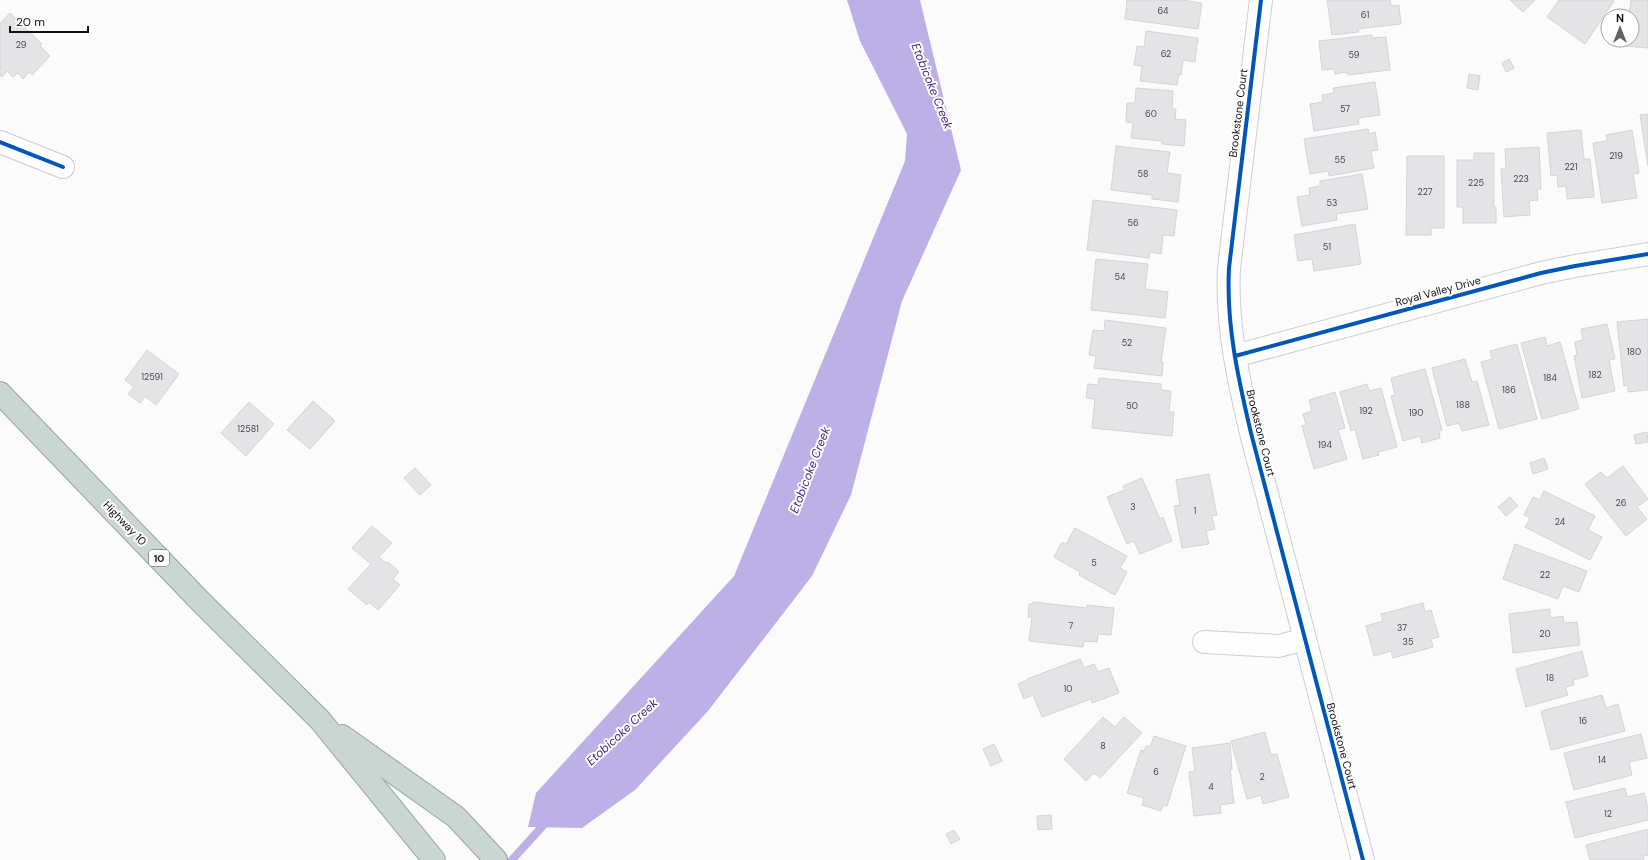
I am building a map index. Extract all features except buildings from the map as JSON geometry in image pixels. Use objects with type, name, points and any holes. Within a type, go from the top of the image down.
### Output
[{"type":"highway","name":"Highway 10","points":[[0,393],[200,601],[320,720]]},
{"type":"highway","points":[[320,720],[456,817],[496,860]]},
{"type":"highway","points":[[320,720],[429,855]]},
{"type":"street","name":"Brookstone Court","points":[[1261,0],[1229,268],[1228,295],[1235,356],[1250,433],[1363,860]]},
{"type":"street","points":[[0,142],[63,167]]},
{"type":"street","name":"Royal Valley Drive","points":[[1235,356],[1541,273],[1648,254]]},
{"type":"street","points":[[1204,642],[1279,646],[1305,639]]},
{"type":"water","points":[[847,0],[920,0],[961,170],[902,301],[851,495],[812,576],[708,711],[635,790],[582,828],[528,827],[536,793],[734,576],[905,161],[907,134],[860,41]]},
{"type":"waterway","name":"Etobicoke Creek","points":[[512,860],[549,819]]},
{"type":"cycle path","points":[[1261,0],[1229,268],[1229,310],[1231,330],[1251,433],[1363,860]]},
{"type":"cycle path","points":[[0,142],[63,167]]},
{"type":"cycle path","points":[[1235,356],[1541,273],[1648,254]]}]
